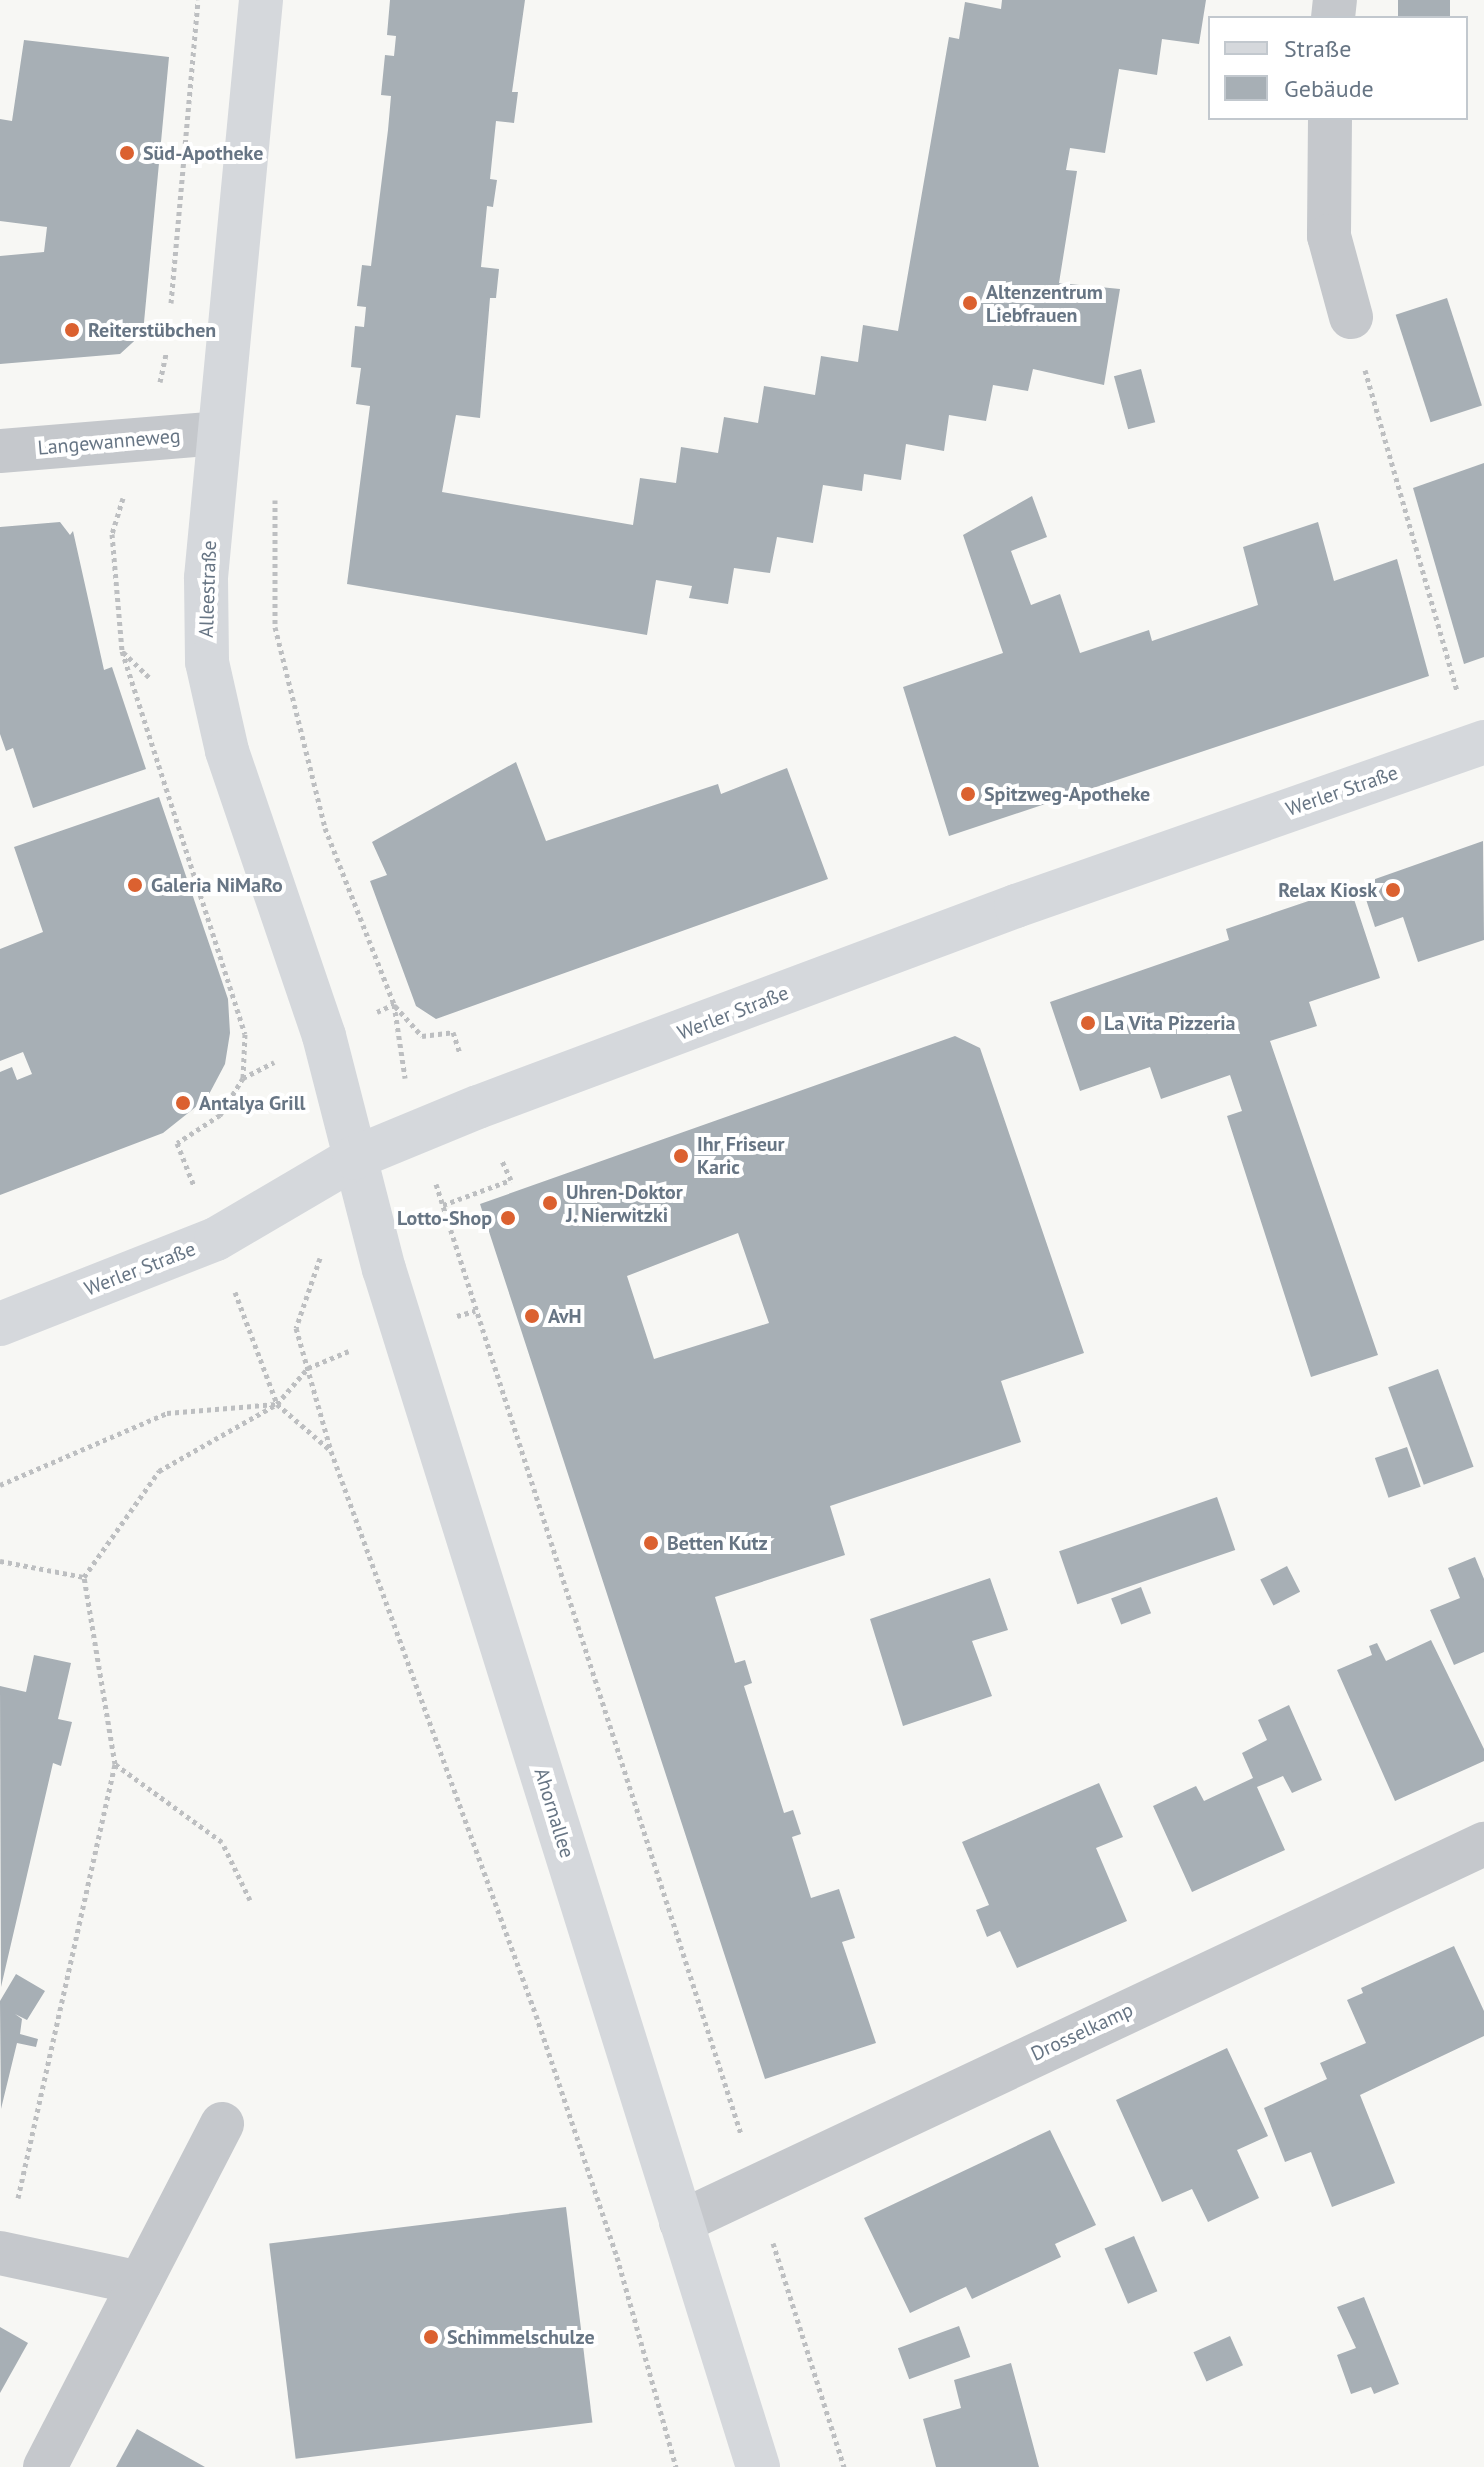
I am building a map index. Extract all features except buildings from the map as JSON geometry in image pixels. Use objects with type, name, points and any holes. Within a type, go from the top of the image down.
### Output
[{"type":"main road","name":"Alleestraße","points":[[261,0],[206,578],[207,662],[227,751],[324,1036],[354,1158]]},
{"type":"main road","name":"Werler Straße","points":[[0,1324],[216,1239],[354,1158],[1016,906],[1478,744]]},
{"type":"main road","name":"Ahornallee","points":[[354,1158],[758,2467]]},
{"type":"street","points":[[1330,120],[1329,236],[1351,317]]},
{"type":"street","name":"Langewanneweg","points":[[0,451],[218,433]]},
{"type":"street","name":"Drosselkamp","points":[[681,2222],[1484,1844]]},
{"type":"street","points":[[45,2467],[222,2124]]},
{"type":"street","points":[[3,2253],[140,2283]]},
{"type":"path","points":[[170,308],[198,0]]},
{"type":"path","points":[[1351,317],[1478,744]]},
{"type":"path","points":[[167,339],[163,375],[112,534],[122,651],[245,1034],[243,1078],[220,1115],[177,1143],[277,1404],[331,1451]]},
{"type":"path","points":[[274,494],[275,627],[325,828],[394,1004]]},
{"type":"path","points":[[443,1205],[589,1670],[720,2056],[755,2186],[844,2467]]},
{"type":"path","points":[[325,1243],[296,1328],[331,1451],[536,2015],[617,2257],[676,2467]]},
{"type":"path","points":[[0,1485],[167,1413],[277,1404]]},
{"type":"path","points":[[3,2253],[115,1764],[84,1577],[159,1471],[277,1404]]},
{"type":"path","points":[[0,1561],[84,1577]]},
{"type":"path","points":[[115,1764],[222,1842],[250,1900]]},
{"type":"place","name":"Süd-Apotheke","points":[[127,153]]},
{"type":"place","name":"Altenzentrum Liebfrauen","points":[[970,303]]},
{"type":"place","name":"Reiterstübchen","points":[[72,330]]},
{"type":"place","name":"Spitzweg-Apotheke","points":[[968,794]]},
{"type":"place","name":"Galeria NiMaRo","points":[[135,885]]},
{"type":"place","name":"Relax Kiosk","points":[[1393,890]]},
{"type":"place","name":"La Vita Pizzeria","points":[[1088,1023]]},
{"type":"place","name":"Antalya Grill","points":[[183,1103]]},
{"type":"place","name":"Ihr Friseur Karic","points":[[681,1156]]},
{"type":"place","name":"Uhren-Doktor J. Nierwitzki","points":[[550,1203]]},
{"type":"place","name":"Lotto-Shop","points":[[508,1218]]},
{"type":"place","name":"AvH","points":[[532,1316]]},
{"type":"place","name":"Betten Kutz","points":[[651,1543]]},
{"type":"place","name":"Schimmelschulze","points":[[431,2337]]}]
